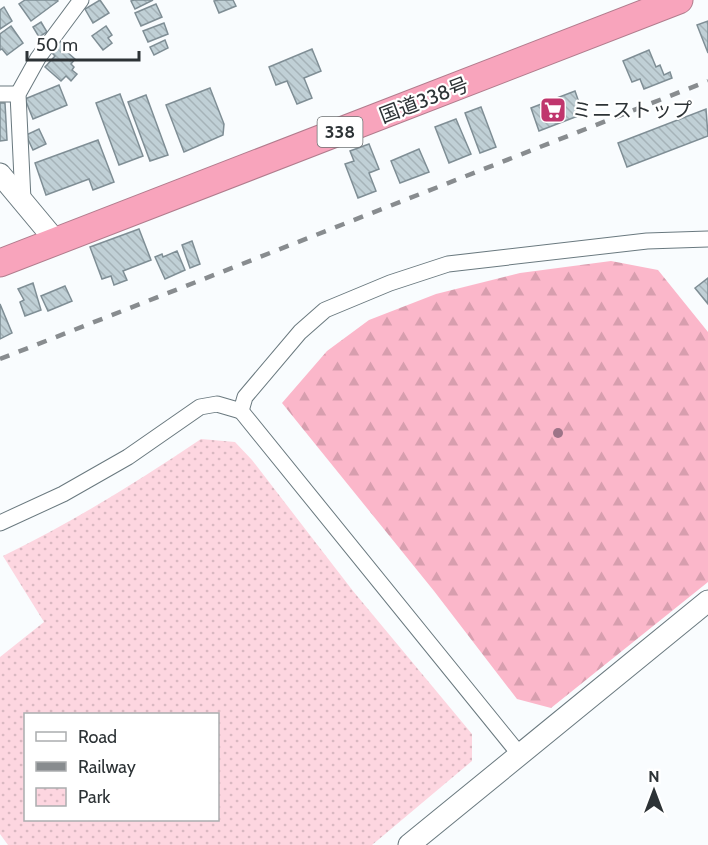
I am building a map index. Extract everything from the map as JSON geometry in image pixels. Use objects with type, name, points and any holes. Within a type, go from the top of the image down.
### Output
[{"type":"highway","name":"国道338号","points":[[0,263],[679,0]]},
{"type":"street","points":[[23,200],[18,94],[38,58],[81,0]]},
{"type":"street","points":[[0,94],[18,94]]},
{"type":"street","points":[[0,174],[55,240]]},
{"type":"street","points":[[241,411],[245,398],[300,332],[325,310],[390,283],[448,264],[647,241],[708,239]]},
{"type":"street","points":[[0,523],[63,494],[128,457],[200,407],[216,404],[241,411],[520,755]]},
{"type":"street","points":[[409,845],[708,601]]},
{"type":"green space","points":[[611,261],[658,270],[708,332],[708,582],[551,708],[517,699],[434,591],[282,403],[327,351],[369,320],[436,294],[520,273]]},
{"type":"green space","points":[[201,439],[235,442],[252,460],[353,591],[472,734],[472,761],[372,845],[8,845],[0,834],[0,657],[44,622],[3,556],[129,486]]},
{"type":"building","points":[[25,0],[58,1],[31,21],[19,4]]},
{"type":"building","points":[[100,0],[109,13],[93,23],[85,9]]},
{"type":"building","points":[[153,0],[135,9],[131,1]]},
{"type":"building","points":[[233,0],[236,6],[219,13],[214,1]]},
{"type":"building","points":[[156,4],[162,17],[141,26],[135,13]]},
{"type":"building","points":[[4,7],[12,21],[0,29],[0,10]]},
{"type":"building","points":[[708,21],[708,53],[697,25]]},
{"type":"building","points":[[41,22],[47,32],[39,37],[33,27]]},
{"type":"building","points":[[164,23],[168,34],[148,42],[143,31]]},
{"type":"building","points":[[11,26],[23,43],[7,55],[2,49],[0,50],[0,34]]},
{"type":"building","points":[[106,26],[112,35],[108,38],[112,43],[103,50],[92,36]]},
{"type":"building","points":[[61,40],[71,48],[67,52],[75,59],[71,64],[74,67],[72,70],[77,74],[71,81],[66,76],[61,81],[45,67],[55,56],[51,52]]},
{"type":"building","points":[[165,40],[168,48],[154,55],[150,47]]},
{"type":"building","points":[[312,49],[321,71],[304,78],[312,98],[297,104],[287,81],[276,85],[269,67]]},
{"type":"building","points":[[649,50],[656,67],[660,65],[664,75],[670,72],[672,78],[644,89],[640,79],[632,82],[623,61]]},
{"type":"building","points":[[59,85],[67,105],[33,119],[25,99]]},
{"type":"building","points":[[210,88],[224,124],[223,135],[184,152],[166,105]]},
{"type":"building","points":[[575,91],[583,114],[539,131],[531,108]]},
{"type":"building","points":[[120,94],[143,156],[119,165],[96,103]]},
{"type":"building","points":[[146,95],[168,155],[150,161],[128,102]]},
{"type":"building","points":[[0,103],[5,103],[7,140],[0,141]]},
{"type":"building","points":[[481,107],[496,147],[480,153],[465,113]]},
{"type":"building","points":[[706,109],[708,136],[627,167],[618,143]]},
{"type":"building","points":[[456,119],[471,154],[449,163],[435,127]]},
{"type":"building","points":[[39,129],[46,144],[33,150],[26,135]]},
{"type":"building","points":[[98,140],[114,182],[93,190],[89,179],[46,195],[35,163]]},
{"type":"building","points":[[369,144],[379,169],[369,173],[376,191],[358,198],[345,164],[354,161],[350,151]]},
{"type":"building","points":[[419,149],[429,172],[400,183],[391,161]]},
{"type":"building","points":[[139,229],[151,260],[123,271],[127,280],[114,285],[111,276],[102,279],[90,247]]},
{"type":"building","points":[[192,241],[200,264],[190,268],[182,245]]},
{"type":"building","points":[[177,251],[185,270],[165,279],[155,257],[162,254],[163,257]]},
{"type":"building","points":[[708,278],[708,304],[695,288]]},
{"type":"building","points":[[33,283],[41,310],[25,316],[20,302],[24,300],[18,289]]},
{"type":"building","points":[[65,286],[72,301],[48,311],[41,296]]},
{"type":"building","points":[[0,304],[12,333],[0,339]]},
{"type":"railway","points":[[0,359],[708,81]]},
{"type":"place","name":"ミニストップ","points":[[553,110]]}]
